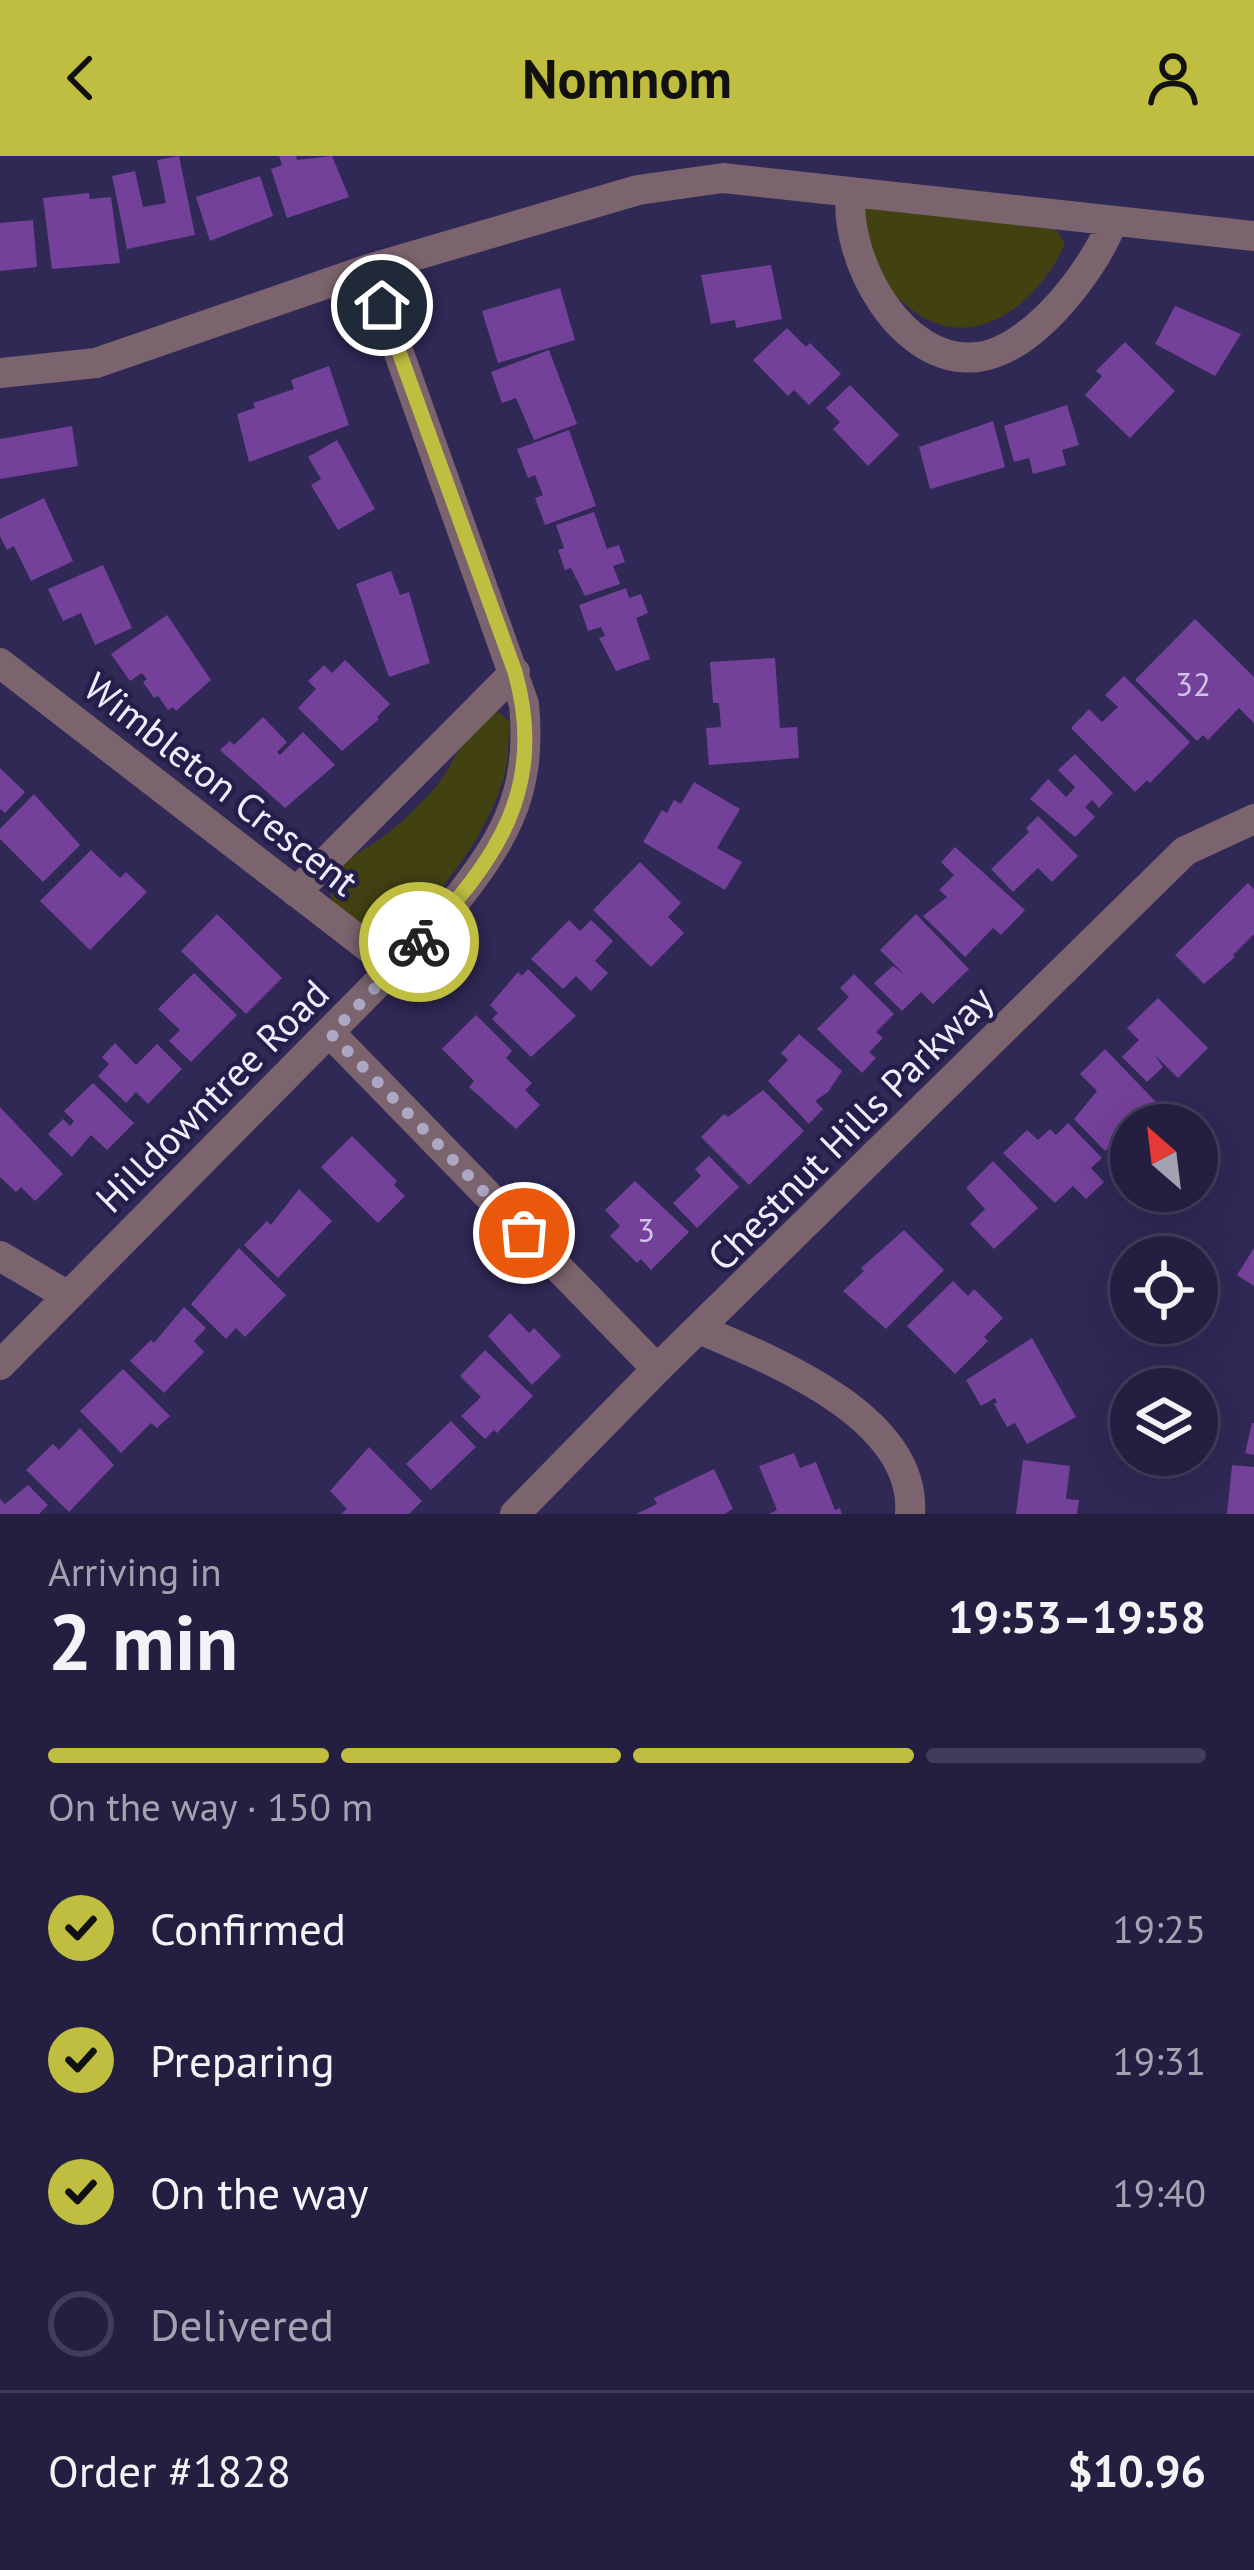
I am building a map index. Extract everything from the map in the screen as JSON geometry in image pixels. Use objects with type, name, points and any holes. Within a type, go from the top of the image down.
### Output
[{"type":"street","points":[[0,373],[96,363],[369,269],[725,167],[850,192],[1254,236]]},
{"type":"street","points":[[850,192],[851,239],[874,291],[922,341],[969,357],[998,352],[1036,327],[1079,281],[1112,223]]},
{"type":"street","name":"Hilldowntree Road","points":[[0,1365],[395,968],[469,884],[515,805],[526,770],[524,704],[369,269]]},
{"type":"street","name":"Wimbleton Crescent","points":[[0,663],[395,968]]},
{"type":"street","points":[[296,892],[515,672]]},
{"type":"street","name":"Chestnut Hills Parkway","points":[[515,1514],[1185,851],[1254,819]]},
{"type":"street","points":[[331,1034],[657,1369]]},
{"type":"street","points":[[0,1256],[68,1296]]},
{"type":"street","points":[[700,1330],[828,1389],[859,1415],[891,1450],[911,1499],[910,1514]]},
{"type":"shaded area","points":[[857,205],[1055,228],[1065,243],[1054,265],[1022,303],[980,325],[958,328],[935,323],[912,310],[888,288]]},
{"type":"shaded area","points":[[499,712],[510,722],[503,780],[487,821],[451,876],[411,928],[380,932],[348,919],[332,901],[330,875],[416,808],[441,780],[477,724]]},
{"type":"building","points":[[179,156],[195,235],[127,249],[112,176],[135,171],[143,207],[166,203],[157,160]]},
{"type":"building","points":[[279,156],[296,156],[297,160],[332,156],[349,197],[287,218],[271,169],[282,165]]},
{"type":"building","points":[[260,176],[273,216],[210,241],[196,197]]},
{"type":"building","points":[[89,193],[90,199],[111,197],[120,263],[52,269],[43,198]]},
{"type":"building","points":[[33,220],[37,267],[0,271],[0,223]]},
{"type":"building","points":[[771,265],[782,319],[736,328],[735,320],[711,324],[701,275]]},
{"type":"building","points":[[560,288],[575,340],[498,363],[482,311]]},
{"type":"building","points":[[1175,306],[1241,334],[1215,376],[1155,344]]},
{"type":"building","points":[[787,328],[841,374],[809,405],[794,390],[788,396],[753,360]]},
{"type":"building","points":[[1125,342],[1175,391],[1130,438],[1085,395],[1102,376],[1096,371]]},
{"type":"building","points":[[549,350],[577,424],[534,440],[516,398],[502,403],[491,372]]},
{"type":"building","points":[[329,366],[349,425],[249,462],[237,414],[255,408],[253,403],[294,389],[291,380]]},
{"type":"building","points":[[850,385],[899,435],[868,466],[833,429],[840,422],[826,408]]},
{"type":"building","points":[[1067,405],[1079,445],[1062,450],[1066,465],[1033,474],[1029,458],[1014,462],[1004,426]]},
{"type":"building","points":[[993,421],[1005,467],[930,489],[919,447]]},
{"type":"building","points":[[72,426],[78,466],[0,479],[0,439]]},
{"type":"building","points":[[569,430],[596,506],[545,525],[535,498],[543,495],[535,475],[528,478],[517,449]]},
{"type":"building","points":[[337,440],[375,509],[338,530],[311,485],[321,479],[308,457]]},
{"type":"building","points":[[44,498],[73,561],[31,581],[14,546],[7,550],[0,536],[0,519]]},
{"type":"building","points":[[594,512],[607,549],[619,545],[625,562],[613,566],[620,584],[585,596],[571,568],[565,570],[556,525]]},
{"type":"building","points":[[103,565],[132,628],[95,645],[81,613],[63,621],[48,589]]},
{"type":"building","points":[[391,571],[400,595],[409,592],[430,663],[389,677],[356,584]]},
{"type":"building","points":[[626,588],[629,598],[641,594],[648,613],[636,618],[650,659],[616,671],[599,638],[605,636],[601,627],[588,631],[579,605]]},
{"type":"building","points":[[167,615],[211,680],[176,711],[168,710],[158,696],[154,698],[142,673],[130,681],[111,654]]},
{"type":"building","points":[[1195,619],[1254,677],[1254,723],[1239,708],[1208,740],[1203,735],[1197,741],[1135,680]]},
{"type":"building","points":[[775,658],[780,728],[797,727],[799,758],[709,765],[706,728],[721,727],[719,703],[713,703],[710,662]]},
{"type":"building","points":[[345,660],[390,704],[342,751],[298,708],[316,689],[308,681],[324,665],[332,673]]},
{"type":"building","points":[[1124,676],[1190,742],[1135,792],[1071,728],[1089,709],[1102,722],[1118,707],[1105,695]]},
{"type":"building","points":[[263,717],[287,742],[277,752],[280,755],[303,732],[335,765],[285,808],[220,750],[230,741],[234,745]]},
{"type":"building","points":[[1075,754],[1113,793],[1099,808],[1092,800],[1085,807],[1095,817],[1075,837],[1030,799],[1048,779],[1066,797],[1070,793],[1075,787],[1058,770]]},
{"type":"building","points":[[0,768],[25,792],[5,813],[0,809]]},
{"type":"building","points":[[694,782],[740,809],[717,848],[742,862],[725,890],[643,842],[662,810],[667,813],[674,800],[681,804]]},
{"type":"building","points":[[34,794],[80,845],[43,882],[0,839],[0,829]]},
{"type":"building","points":[[1038,816],[1078,856],[1052,882],[1038,868],[1013,892],[991,869],[1029,832],[1026,828]]},
{"type":"building","points":[[955,847],[1025,910],[1001,935],[993,928],[965,957],[923,916],[947,897],[939,890],[954,875],[941,862]]},
{"type":"building","points":[[91,850],[120,878],[126,872],[147,892],[90,950],[40,901]]},
{"type":"building","points":[[640,862],[681,903],[668,917],[684,933],[651,967],[593,910]]},
{"type":"building","points":[[1248,883],[1254,889],[1254,934],[1204,984],[1175,955]]},
{"type":"building","points":[[217,914],[282,978],[246,1014],[181,951]]},
{"type":"building","points":[[916,914],[969,969],[933,1004],[921,992],[902,1011],[874,983],[893,966],[904,974],[880,950]]},
{"type":"building","points":[[569,920],[580,931],[591,920],[613,941],[595,961],[608,973],[591,991],[576,976],[563,989],[531,959]]},
{"type":"building","points":[[528,969],[576,1016],[531,1057],[492,1019],[498,1013],[490,1005],[518,972],[522,976]]},
{"type":"building","points":[[194,973],[237,1015],[191,1062],[169,1041],[180,1030],[158,1009]]},
{"type":"building","points":[[854,974],[894,1014],[876,1032],[883,1038],[869,1052],[876,1058],[862,1073],[817,1029],[849,997],[840,988]]},
{"type":"building","points":[[1158,998],[1208,1048],[1178,1078],[1155,1055],[1163,1067],[1147,1082],[1122,1057],[1139,1040],[1127,1028]]},
{"type":"building","points":[[476,1015],[512,1051],[506,1058],[532,1083],[525,1090],[540,1105],[516,1129],[469,1087],[474,1081],[442,1049]]},
{"type":"building","points":[[799,1034],[842,1071],[828,1092],[815,1101],[823,1109],[809,1124],[768,1081],[788,1060],[781,1053]]},
{"type":"building","points":[[115,1043],[136,1065],[157,1044],[182,1069],[148,1104],[136,1092],[126,1103],[98,1076],[109,1064],[102,1057]]},
{"type":"building","points":[[1105,1049],[1156,1102],[1110,1104],[1110,1147],[1105,1151],[1074,1119],[1097,1091],[1080,1074]]},
{"type":"building","points":[[93,1083],[134,1123],[107,1150],[91,1135],[72,1157],[48,1134],[63,1119],[70,1126],[74,1121],[64,1111]]},
{"type":"building","points":[[763,1090],[804,1131],[749,1185],[701,1137],[724,1114],[728,1117]]},
{"type":"building","points":[[0,1107],[63,1174],[35,1201],[21,1187],[16,1192],[0,1177]]},
{"type":"building","points":[[1068,1123],[1102,1158],[1091,1168],[1104,1182],[1086,1199],[1073,1186],[1055,1203],[1003,1153],[1027,1130],[1038,1140],[1050,1129],[1056,1135]]},
{"type":"building","points":[[352,1136],[397,1181],[394,1185],[405,1196],[378,1223],[321,1167]]},
{"type":"building","points":[[709,1156],[739,1187],[697,1228],[673,1203],[701,1176],[695,1169]]},
{"type":"building","points":[[993,1161],[1038,1208],[994,1249],[970,1224],[985,1209],[966,1188]]},
{"type":"building","points":[[635,1181],[689,1232],[651,1270],[610,1236],[620,1226],[605,1210]]},
{"type":"building","points":[[299,1189],[332,1221],[278,1278],[244,1245],[267,1221],[271,1225]]},
{"type":"building","points":[[904,1230],[944,1270],[886,1329],[843,1291]]},
{"type":"building","points":[[239,1248],[286,1295],[245,1337],[236,1328],[226,1339],[191,1304]]},
{"type":"building","points":[[1254,1248],[1254,1286],[1237,1275]]},
{"type":"building","points":[[953,1281],[968,1296],[974,1289],[1003,1318],[955,1374],[907,1326]]},
{"type":"building","points":[[184,1307],[206,1328],[194,1341],[204,1352],[164,1393],[130,1361],[151,1340],[154,1343]]},
{"type":"building","points":[[510,1313],[529,1333],[534,1328],[561,1356],[532,1385],[488,1336]]},
{"type":"building","points":[[1032,1338],[1076,1417],[1027,1444],[1015,1423],[1007,1427],[995,1398],[981,1406],[966,1380]]},
{"type":"building","points":[[485,1350],[533,1396],[485,1439],[461,1416],[481,1397],[460,1376]]},
{"type":"building","points":[[123,1369],[170,1416],[157,1428],[151,1423],[121,1453],[80,1411]]},
{"type":"building","points":[[451,1421],[476,1447],[431,1490],[406,1464]]},
{"type":"building","points":[[1254,1423],[1254,1455],[1245,1453]]},
{"type":"building","points":[[80,1428],[114,1465],[69,1512],[26,1470],[53,1444],[59,1450]]},
{"type":"building","points":[[369,1447],[422,1501],[409,1514],[341,1514],[347,1509],[330,1491]]},
{"type":"building","points":[[794,1453],[800,1468],[816,1462],[835,1510],[840,1508],[842,1514],[769,1514],[777,1510],[759,1466]]},
{"type":"building","points":[[1023,1460],[1070,1466],[1066,1499],[1079,1500],[1077,1514],[1016,1514]]},
{"type":"building","points":[[1232,1465],[1254,1467],[1254,1514],[1227,1514]]},
{"type":"building","points":[[714,1469],[733,1509],[724,1514],[636,1514],[657,1504],[654,1498]]},
{"type":"building","points":[[28,1485],[48,1505],[39,1514],[0,1514],[0,1499],[5,1504]]},
{"type":"way so far","points":[[419,942],[331,1034],[524,1233]]},
{"type":"route","points":[[382,305],[515,672],[527,739],[526,770],[497,843],[445,916],[419,942]]}]
